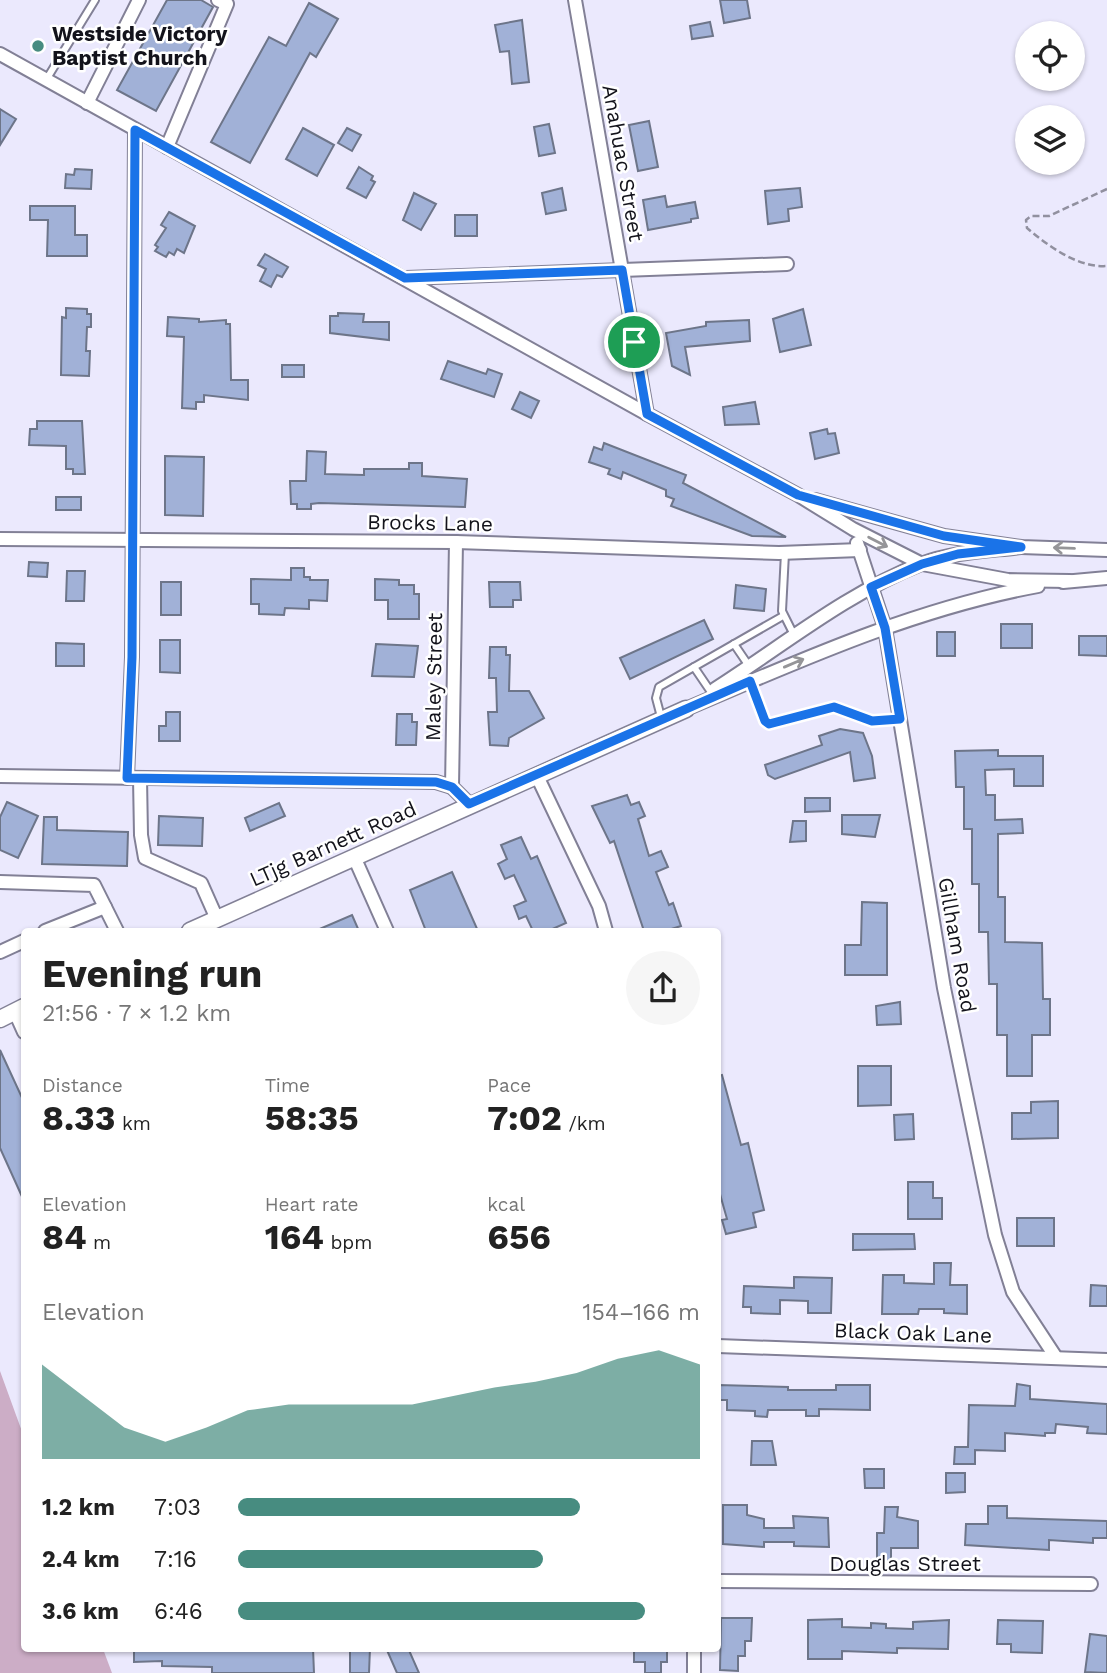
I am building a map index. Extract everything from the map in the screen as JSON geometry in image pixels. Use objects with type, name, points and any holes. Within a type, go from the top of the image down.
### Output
[{"type":"street","points":[[87,103],[139,0]]},
{"type":"street","points":[[167,147],[227,4],[218,0]]},
{"type":"street","name":"Anahuac Street","points":[[575,0],[647,414]]},
{"type":"street","points":[[0,54],[647,414],[798,495],[853,529],[922,564],[1008,580],[1070,581]]},
{"type":"street","points":[[135,130],[133,778],[145,858],[201,883],[216,919]]},
{"type":"street","points":[[405,278],[787,264]]},
{"type":"street","points":[[798,495],[944,536],[1021,547],[1107,550]]},
{"type":"street","name":"Gillham Road","points":[[853,529],[885,628],[944,988],[995,1235],[1013,1292],[1055,1356]]},
{"type":"street","name":"Brocks Lane","points":[[0,540],[456,542],[785,553],[859,551]]},
{"type":"street","name":"Maley Street","points":[[452,787],[456,542]]},
{"type":"street","name":"LTjg Barnett Road","points":[[686,709],[871,587],[922,564],[958,554],[1021,547]]},
{"type":"street","name":"LTjg Barnett Road","points":[[196,928],[355,859],[469,804],[661,719],[834,646],[986,596],[1070,581],[1107,578]]},
{"type":"street","points":[[0,776],[436,782],[452,787],[469,804]]},
{"type":"street","points":[[537,776],[599,906],[605,928]]},
{"type":"street","points":[[355,859],[386,928]]},
{"type":"street","points":[[0,882],[94,885],[116,928]]},
{"type":"street","points":[[52,928],[105,907]]},
{"type":"street","points":[[0,952],[21,942]]},
{"type":"street","name":"Black Oak Lane","points":[[721,1346],[1055,1356],[1107,1360]]},
{"type":"street","name":"Douglas Street","points":[[721,1581],[1091,1584]]},
{"type":"street","points":[[694,1652],[694,1673]]},
{"type":"lane","points":[[46,80],[95,0]]},
{"type":"lane","points":[[785,553],[783,616],[796,637]]},
{"type":"lane","points":[[661,719],[656,698],[659,687],[783,616]]},
{"type":"lane","points":[[734,644],[750,667]]},
{"type":"lane","points":[[694,667],[711,692]]},
{"type":"lane","points":[[750,681],[765,721],[769,724],[834,707],[872,721],[900,719]]},
{"type":"path","points":[[1107,189],[1049,216],[1031,216],[1026,220],[1027,228],[1081,263],[1107,266]]},
{"type":"shaded area","points":[[0,1371],[21,1429],[21,1652],[104,1652],[112,1673],[0,1673]]},
{"type":"building","points":[[167,0],[201,0],[213,7],[156,111],[117,90]]},
{"type":"building","points":[[720,0],[747,0],[750,18],[724,23]]},
{"type":"building","points":[[309,3],[338,19],[316,57],[310,53],[250,163],[211,142],[269,37],[286,46]]},
{"type":"building","points":[[522,20],[529,82],[512,84],[509,51],[500,52],[495,25]]},
{"type":"building","points":[[710,22],[713,36],[692,39],[690,26]]},
{"type":"building","points":[[0,109],[16,119],[0,145]]},
{"type":"building","points":[[649,121],[658,167],[638,171],[629,125]]},
{"type":"building","points":[[549,124],[555,153],[539,156],[534,127]]},
{"type":"building","points":[[303,128],[334,145],[317,176],[286,159]]},
{"type":"building","points":[[347,128],[361,135],[352,151],[338,143]]},
{"type":"building","points":[[359,167],[373,176],[371,180],[375,182],[366,198],[347,188]]},
{"type":"building","points":[[75,169],[92,170],[91,189],[65,188],[66,174],[74,175]]},
{"type":"building","points":[[562,188],[566,210],[546,214],[542,193]]},
{"type":"building","points":[[800,188],[802,207],[788,209],[789,221],[768,224],[765,191]]},
{"type":"building","points":[[414,193],[436,204],[421,230],[403,220]]},
{"type":"building","points":[[665,196],[667,207],[695,202],[698,218],[691,219],[691,222],[648,230],[643,200]]},
{"type":"building","points":[[30,206],[75,206],[75,235],[87,235],[87,256],[47,256],[48,220],[30,220]]},
{"type":"building","points":[[169,212],[195,226],[184,253],[177,249],[174,255],[169,252],[166,257],[155,251],[158,247],[155,245],[166,228],[161,225]]},
{"type":"building","points":[[455,215],[477,215],[477,236],[455,236]]},
{"type":"building","points":[[265,254],[288,267],[282,277],[277,275],[271,287],[260,281],[266,269],[258,265]]},
{"type":"building","points":[[66,308],[87,309],[87,314],[91,314],[91,327],[87,327],[86,351],[90,351],[89,376],[61,375],[62,317],[66,318]]},
{"type":"building","points":[[803,309],[811,345],[780,352],[773,319]]},
{"type":"building","points":[[338,313],[364,314],[363,322],[389,322],[389,340],[330,333],[330,316],[338,316]]},
{"type":"building","points":[[168,317],[199,319],[199,322],[226,320],[226,324],[230,324],[231,380],[248,380],[248,400],[204,395],[204,402],[196,402],[196,409],[182,408],[184,337],[167,336]]},
{"type":"building","points":[[749,320],[750,341],[685,347],[690,375],[672,366],[666,333],[706,326],[706,322]]},
{"type":"building","points":[[448,361],[486,374],[488,369],[502,374],[494,397],[441,379]]},
{"type":"building","points":[[282,365],[304,365],[304,377],[282,377]]},
{"type":"building","points":[[520,392],[539,401],[531,418],[512,409]]},
{"type":"building","points":[[755,402],[759,424],[725,425],[723,407]]},
{"type":"building","points":[[37,421],[82,421],[85,474],[73,474],[73,469],[66,469],[66,446],[29,445],[30,429],[37,429]]},
{"type":"building","points":[[827,429],[828,434],[835,433],[839,453],[815,459],[810,433]]},
{"type":"building","points":[[604,443],[686,475],[683,483],[786,537],[752,536],[671,506],[674,499],[666,496],[666,490],[623,472],[621,479],[608,474],[610,469],[589,462],[594,447],[602,450]]},
{"type":"building","points":[[307,451],[326,452],[325,474],[364,475],[364,469],[409,469],[409,463],[422,463],[422,476],[467,479],[465,507],[319,503],[311,504],[311,509],[297,509],[297,504],[291,504],[290,481],[306,481]]},
{"type":"building","points":[[165,456],[204,457],[203,516],[165,515]]},
{"type":"building","points":[[56,497],[81,497],[81,510],[56,510]]},
{"type":"building","points":[[29,562],[48,563],[47,577],[28,576]]},
{"type":"building","points":[[291,568],[304,568],[304,577],[310,577],[310,580],[328,580],[327,601],[309,600],[309,609],[285,608],[284,615],[259,614],[259,604],[251,604],[251,579],[291,580]]},
{"type":"building","points":[[67,571],[85,571],[84,601],[66,601]]},
{"type":"building","points":[[375,579],[399,580],[399,585],[414,585],[414,594],[419,594],[419,619],[388,619],[388,600],[375,600]]},
{"type":"building","points":[[161,582],[181,582],[181,615],[161,615]]},
{"type":"building","points":[[489,582],[520,582],[521,600],[513,600],[513,607],[490,607]]},
{"type":"building","points":[[736,585],[766,589],[764,611],[734,608]]},
{"type":"building","points":[[704,620],[713,639],[630,679],[620,658]]},
{"type":"building","points":[[1001,624],[1032,624],[1032,648],[1001,648]]},
{"type":"building","points":[[937,632],[955,632],[955,656],[937,656]]},
{"type":"building","points":[[1079,636],[1107,636],[1107,656],[1079,655]]},
{"type":"building","points":[[160,640],[180,640],[180,673],[160,672]]},
{"type":"building","points":[[56,643],[84,644],[84,666],[56,666]]},
{"type":"building","points":[[376,644],[418,646],[414,677],[372,676]]},
{"type":"building","points":[[490,647],[506,647],[506,655],[510,655],[509,691],[529,691],[544,718],[509,738],[508,746],[490,745],[488,712],[497,712],[496,678],[489,678]]},
{"type":"building","points":[[166,712],[180,712],[180,741],[159,741],[159,726],[166,726]]},
{"type":"building","points":[[397,714],[412,714],[412,722],[417,722],[416,745],[396,745]]},
{"type":"building","points":[[840,729],[863,733],[872,756],[875,778],[854,781],[850,752],[775,779],[768,775],[765,765],[822,745],[819,736]]},
{"type":"building","points":[[998,750],[998,756],[1043,756],[1043,786],[1014,786],[1014,769],[985,770],[986,795],[995,795],[995,820],[1022,819],[1023,833],[998,834],[998,897],[1005,897],[1005,942],[1042,943],[1043,999],[1050,999],[1050,1035],[1032,1035],[1032,1076],[1007,1076],[1007,1035],[997,1035],[997,984],[989,984],[988,932],[979,932],[979,884],[972,884],[972,829],[964,829],[964,787],[956,787],[955,751]]},
{"type":"building","points":[[627,795],[631,805],[639,802],[645,816],[638,819],[649,856],[661,851],[668,867],[656,872],[669,905],[673,903],[681,926],[643,928],[614,841],[610,843],[592,806]]},
{"type":"building","points":[[805,798],[830,798],[830,811],[805,812]]},
{"type":"building","points":[[7,802],[38,816],[18,858],[0,850],[0,817]]},
{"type":"building","points":[[279,803],[285,816],[250,831],[245,818]]},
{"type":"building","points":[[842,815],[880,815],[875,837],[842,834]]},
{"type":"building","points":[[159,816],[203,818],[202,846],[158,845]]},
{"type":"building","points":[[44,817],[57,817],[57,830],[128,832],[127,866],[42,864]]},
{"type":"building","points":[[793,821],[806,821],[806,841],[790,842]]},
{"type":"building","points":[[521,837],[531,859],[537,856],[566,923],[555,928],[532,928],[526,916],[519,919],[514,906],[526,901],[514,875],[505,879],[498,864],[507,859],[501,845]]},
{"type":"building","points":[[452,872],[477,928],[425,928],[410,890]]},
{"type":"building","points":[[862,902],[887,903],[887,975],[845,975],[845,945],[861,945]]},
{"type":"building","points":[[352,915],[358,928],[322,928]]},
{"type":"building","points":[[900,1002],[901,1024],[877,1025],[876,1006]]},
{"type":"building","points":[[0,1050],[21,1096],[21,1194],[0,1148]]},
{"type":"building","points":[[858,1066],[891,1066],[891,1105],[858,1106]]},
{"type":"building","points":[[721,1075],[741,1145],[748,1143],[764,1210],[753,1213],[756,1227],[726,1234],[722,1220],[727,1219],[721,1198]]},
{"type":"building","points":[[1058,1101],[1058,1138],[1012,1139],[1012,1113],[1031,1113],[1031,1102]]},
{"type":"building","points":[[913,1114],[914,1139],[895,1140],[894,1115]]},
{"type":"building","points":[[908,1182],[933,1182],[933,1198],[942,1198],[942,1219],[908,1219]]},
{"type":"building","points":[[1017,1218],[1054,1218],[1054,1246],[1017,1246]]},
{"type":"building","points":[[853,1234],[914,1234],[915,1249],[853,1250]]},
{"type":"building","points":[[934,1263],[951,1263],[950,1285],[967,1285],[967,1314],[944,1313],[944,1309],[919,1309],[918,1314],[882,1314],[883,1275],[904,1275],[904,1283],[934,1284]]},
{"type":"building","points":[[794,1277],[832,1278],[831,1313],[808,1313],[808,1301],[780,1300],[780,1314],[751,1313],[751,1307],[743,1307],[744,1286],[794,1288]]},
{"type":"building","points":[[1091,1285],[1107,1286],[1107,1306],[1090,1306]]},
{"type":"building","points":[[1017,1384],[1030,1386],[1030,1399],[1107,1404],[1107,1434],[1087,1433],[1088,1427],[1056,1424],[1055,1433],[1045,1433],[1045,1436],[1005,1433],[1005,1451],[975,1450],[975,1464],[954,1464],[955,1447],[968,1447],[969,1405],[1015,1406]]},
{"type":"building","points":[[721,1385],[836,1390],[836,1385],[870,1385],[870,1410],[819,1409],[819,1416],[806,1416],[806,1410],[768,1410],[767,1417],[755,1416],[755,1411],[727,1410],[727,1400],[721,1400]]},
{"type":"building","points":[[752,1441],[772,1441],[776,1465],[751,1465]]},
{"type":"building","points":[[864,1469],[884,1469],[884,1488],[865,1488]]},
{"type":"building","points":[[946,1473],[965,1473],[965,1492],[946,1493]]},
{"type":"building","points":[[723,1505],[747,1505],[747,1515],[764,1519],[764,1528],[794,1528],[793,1516],[828,1518],[829,1547],[794,1546],[794,1542],[764,1542],[764,1547],[723,1544]]},
{"type":"building","points":[[988,1506],[1007,1506],[1007,1518],[1107,1521],[1107,1538],[1093,1538],[1093,1543],[1049,1540],[1049,1550],[965,1545],[966,1524],[988,1524]]},
{"type":"building","points":[[885,1507],[898,1507],[897,1517],[918,1521],[918,1548],[891,1548],[891,1563],[877,1563],[877,1533],[884,1533]]},
{"type":"building","points":[[721,1618],[752,1618],[751,1641],[745,1641],[745,1656],[738,1656],[738,1671],[720,1670]]},
{"type":"building","points":[[842,1619],[842,1627],[871,1628],[871,1623],[886,1624],[886,1628],[913,1629],[913,1622],[949,1620],[948,1649],[897,1648],[897,1653],[842,1651],[842,1659],[808,1659],[808,1620]]},
{"type":"building","points":[[998,1620],[1043,1621],[1042,1653],[1011,1652],[1011,1644],[997,1644]]},
{"type":"building","points":[[1090,1634],[1107,1636],[1107,1673],[1085,1672]]},
{"type":"building","points":[[134,1652],[313,1652],[314,1673],[212,1673],[212,1667],[162,1666],[162,1661],[134,1662]]},
{"type":"building","points":[[350,1652],[370,1652],[369,1673],[350,1673]]},
{"type":"building","points":[[388,1652],[410,1652],[419,1673],[397,1673]]},
{"type":"building","points":[[634,1652],[667,1652],[667,1662],[661,1662],[661,1673],[645,1673],[645,1662],[634,1662]]},
{"type":"place","name":"Westside Victory Baptist Church","points":[[38,46]]},
{"type":"route","points":[[135,130],[405,278],[622,270],[634,342],[647,414],[798,495],[944,536],[1021,547],[958,554],[922,564],[871,587],[885,628],[900,719],[877,722],[834,707],[769,724],[765,721],[750,681],[469,804],[452,787],[436,782],[127,778],[132,657],[135,130]]}]
